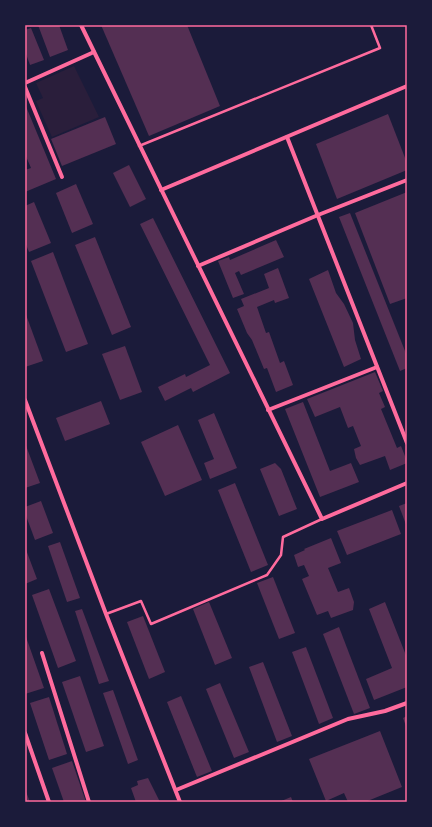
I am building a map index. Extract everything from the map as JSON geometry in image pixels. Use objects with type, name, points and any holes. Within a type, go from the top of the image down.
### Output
[{"type":"street","points":[[81,25],[322,519],[407,483]]},
{"type":"street","points":[[25,83],[94,52]]},
{"type":"street","points":[[161,190],[407,86]]},
{"type":"street","points":[[25,87],[62,176]]},
{"type":"street","points":[[287,136],[407,443]]},
{"type":"street","points":[[198,266],[318,214],[407,180]]},
{"type":"street","points":[[268,410],[377,367]]},
{"type":"street","points":[[25,400],[106,614],[180,802]]},
{"type":"street","points":[[42,652],[89,802]]},
{"type":"street","points":[[176,790],[348,719],[385,711],[407,703]]},
{"type":"street","points":[[25,733],[49,802]]},
{"type":"lane","points":[[139,146],[380,48],[371,25]]},
{"type":"lane","points":[[106,614],[141,601],[151,624],[268,575],[281,555],[283,537],[322,519]]},
{"type":"shaded area","points":[[74,66],[99,117],[52,137],[36,101],[43,98],[36,83]]},
{"type":"building","points":[[38,25],[59,25],[68,50],[50,57]]},
{"type":"building","points":[[101,25],[187,25],[220,106],[149,136]]},
{"type":"building","points":[[31,28],[44,60],[30,65],[25,51],[25,30]]},
{"type":"building","points":[[25,104],[56,179],[25,192],[25,170],[31,168],[25,154]]},
{"type":"building","points":[[388,114],[407,163],[407,170],[337,199],[316,144]]},
{"type":"building","points":[[105,117],[116,144],[62,166],[51,139]]},
{"type":"building","points":[[129,165],[146,199],[130,207],[113,173]]},
{"type":"building","points":[[76,184],[93,224],[72,233],[56,193]]},
{"type":"building","points":[[407,192],[407,298],[390,304],[355,213]]},
{"type":"building","points":[[34,202],[51,243],[29,252],[25,242],[25,206]]},
{"type":"building","points":[[350,213],[407,356],[407,368],[400,371],[339,217]]},
{"type":"building","points":[[153,218],[230,373],[193,392],[191,388],[165,401],[158,387],[185,374],[186,377],[210,365],[140,224]]},
{"type":"building","points":[[95,237],[131,327],[112,335],[75,245]]},
{"type":"building","points":[[276,240],[284,257],[241,275],[239,271],[235,273],[244,294],[233,298],[218,261],[229,257],[230,260]]},
{"type":"building","points":[[53,252],[88,344],[66,352],[31,261]]},
{"type":"building","points":[[278,268],[289,298],[275,303],[274,300],[257,307],[266,333],[269,332],[280,363],[284,361],[293,385],[276,392],[267,368],[264,369],[237,309],[244,306],[241,299],[269,288],[264,274]]},
{"type":"building","points":[[328,270],[336,293],[344,304],[353,323],[355,340],[361,359],[344,367],[309,279]]},
{"type":"building","points":[[25,312],[43,361],[25,367]]},
{"type":"building","points":[[125,346],[142,392],[120,400],[102,354]]},
{"type":"building","points":[[375,372],[383,391],[379,393],[385,407],[381,409],[397,448],[401,446],[407,461],[407,463],[390,470],[385,456],[360,465],[356,458],[354,449],[361,446],[353,426],[348,428],[340,407],[315,417],[307,399]]},
{"type":"building","points":[[101,401],[110,424],[65,441],[56,418]]},
{"type":"building","points":[[303,402],[330,471],[351,463],[359,482],[320,497],[285,409]]},
{"type":"building","points":[[214,413],[237,468],[210,479],[204,463],[214,459],[198,420]]},
{"type":"building","points":[[178,425],[202,480],[165,496],[141,442]]},
{"type":"building","points":[[25,443],[40,483],[25,488]]},
{"type":"building","points":[[275,463],[281,469],[297,509],[279,516],[260,469]]},
{"type":"building","points":[[235,483],[268,565],[251,572],[218,490]]},
{"type":"building","points":[[41,501],[53,533],[35,540],[25,513],[25,507]]},
{"type":"building","points":[[407,503],[407,527],[399,506]]},
{"type":"building","points":[[392,510],[401,534],[347,555],[337,531]]},
{"type":"building","points":[[331,538],[341,563],[328,568],[338,592],[349,588],[354,602],[353,610],[331,618],[328,611],[317,615],[302,579],[309,576],[304,565],[298,567],[294,555],[305,550],[304,549]]},
{"type":"building","points":[[60,542],[80,598],[67,602],[48,546]]},
{"type":"building","points":[[25,547],[37,579],[25,584]]},
{"type":"building","points":[[273,577],[295,633],[279,639],[257,583]]},
{"type":"building","points":[[49,589],[76,661],[58,668],[32,595]]},
{"type":"building","points":[[209,602],[232,658],[215,665],[193,609]]},
{"type":"building","points":[[385,602],[407,658],[407,687],[374,700],[366,679],[392,668],[369,609]]},
{"type":"building","points":[[82,609],[109,681],[99,684],[75,611]]},
{"type":"building","points":[[143,616],[165,672],[149,679],[127,622]]},
{"type":"building","points":[[339,627],[370,708],[354,714],[323,634]]},
{"type":"building","points":[[25,634],[44,688],[25,694]]},
{"type":"building","points":[[306,647],[333,718],[319,724],[292,652]]},
{"type":"building","points":[[263,662],[292,736],[277,742],[249,667]]},
{"type":"building","points":[[80,676],[104,746],[86,752],[62,682]]},
{"type":"building","points":[[220,683],[249,752],[234,758],[206,689]]},
{"type":"building","points":[[113,690],[138,760],[128,764],[103,693]]},
{"type":"building","points":[[181,696],[212,771],[197,777],[167,702]]},
{"type":"building","points":[[49,697],[67,754],[49,760],[30,703]]},
{"type":"building","points":[[407,716],[407,729],[403,718]]},
{"type":"building","points":[[380,731],[402,787],[365,802],[348,802],[344,793],[326,801],[309,759]]},
{"type":"building","points":[[72,761],[86,802],[64,802],[52,768]]},
{"type":"building","points":[[148,778],[160,802],[136,802],[131,788],[138,785],[137,781]]},
{"type":"building","points":[[25,789],[30,802],[25,802]]},
{"type":"building","points":[[291,797],[293,802],[279,802]]}]
